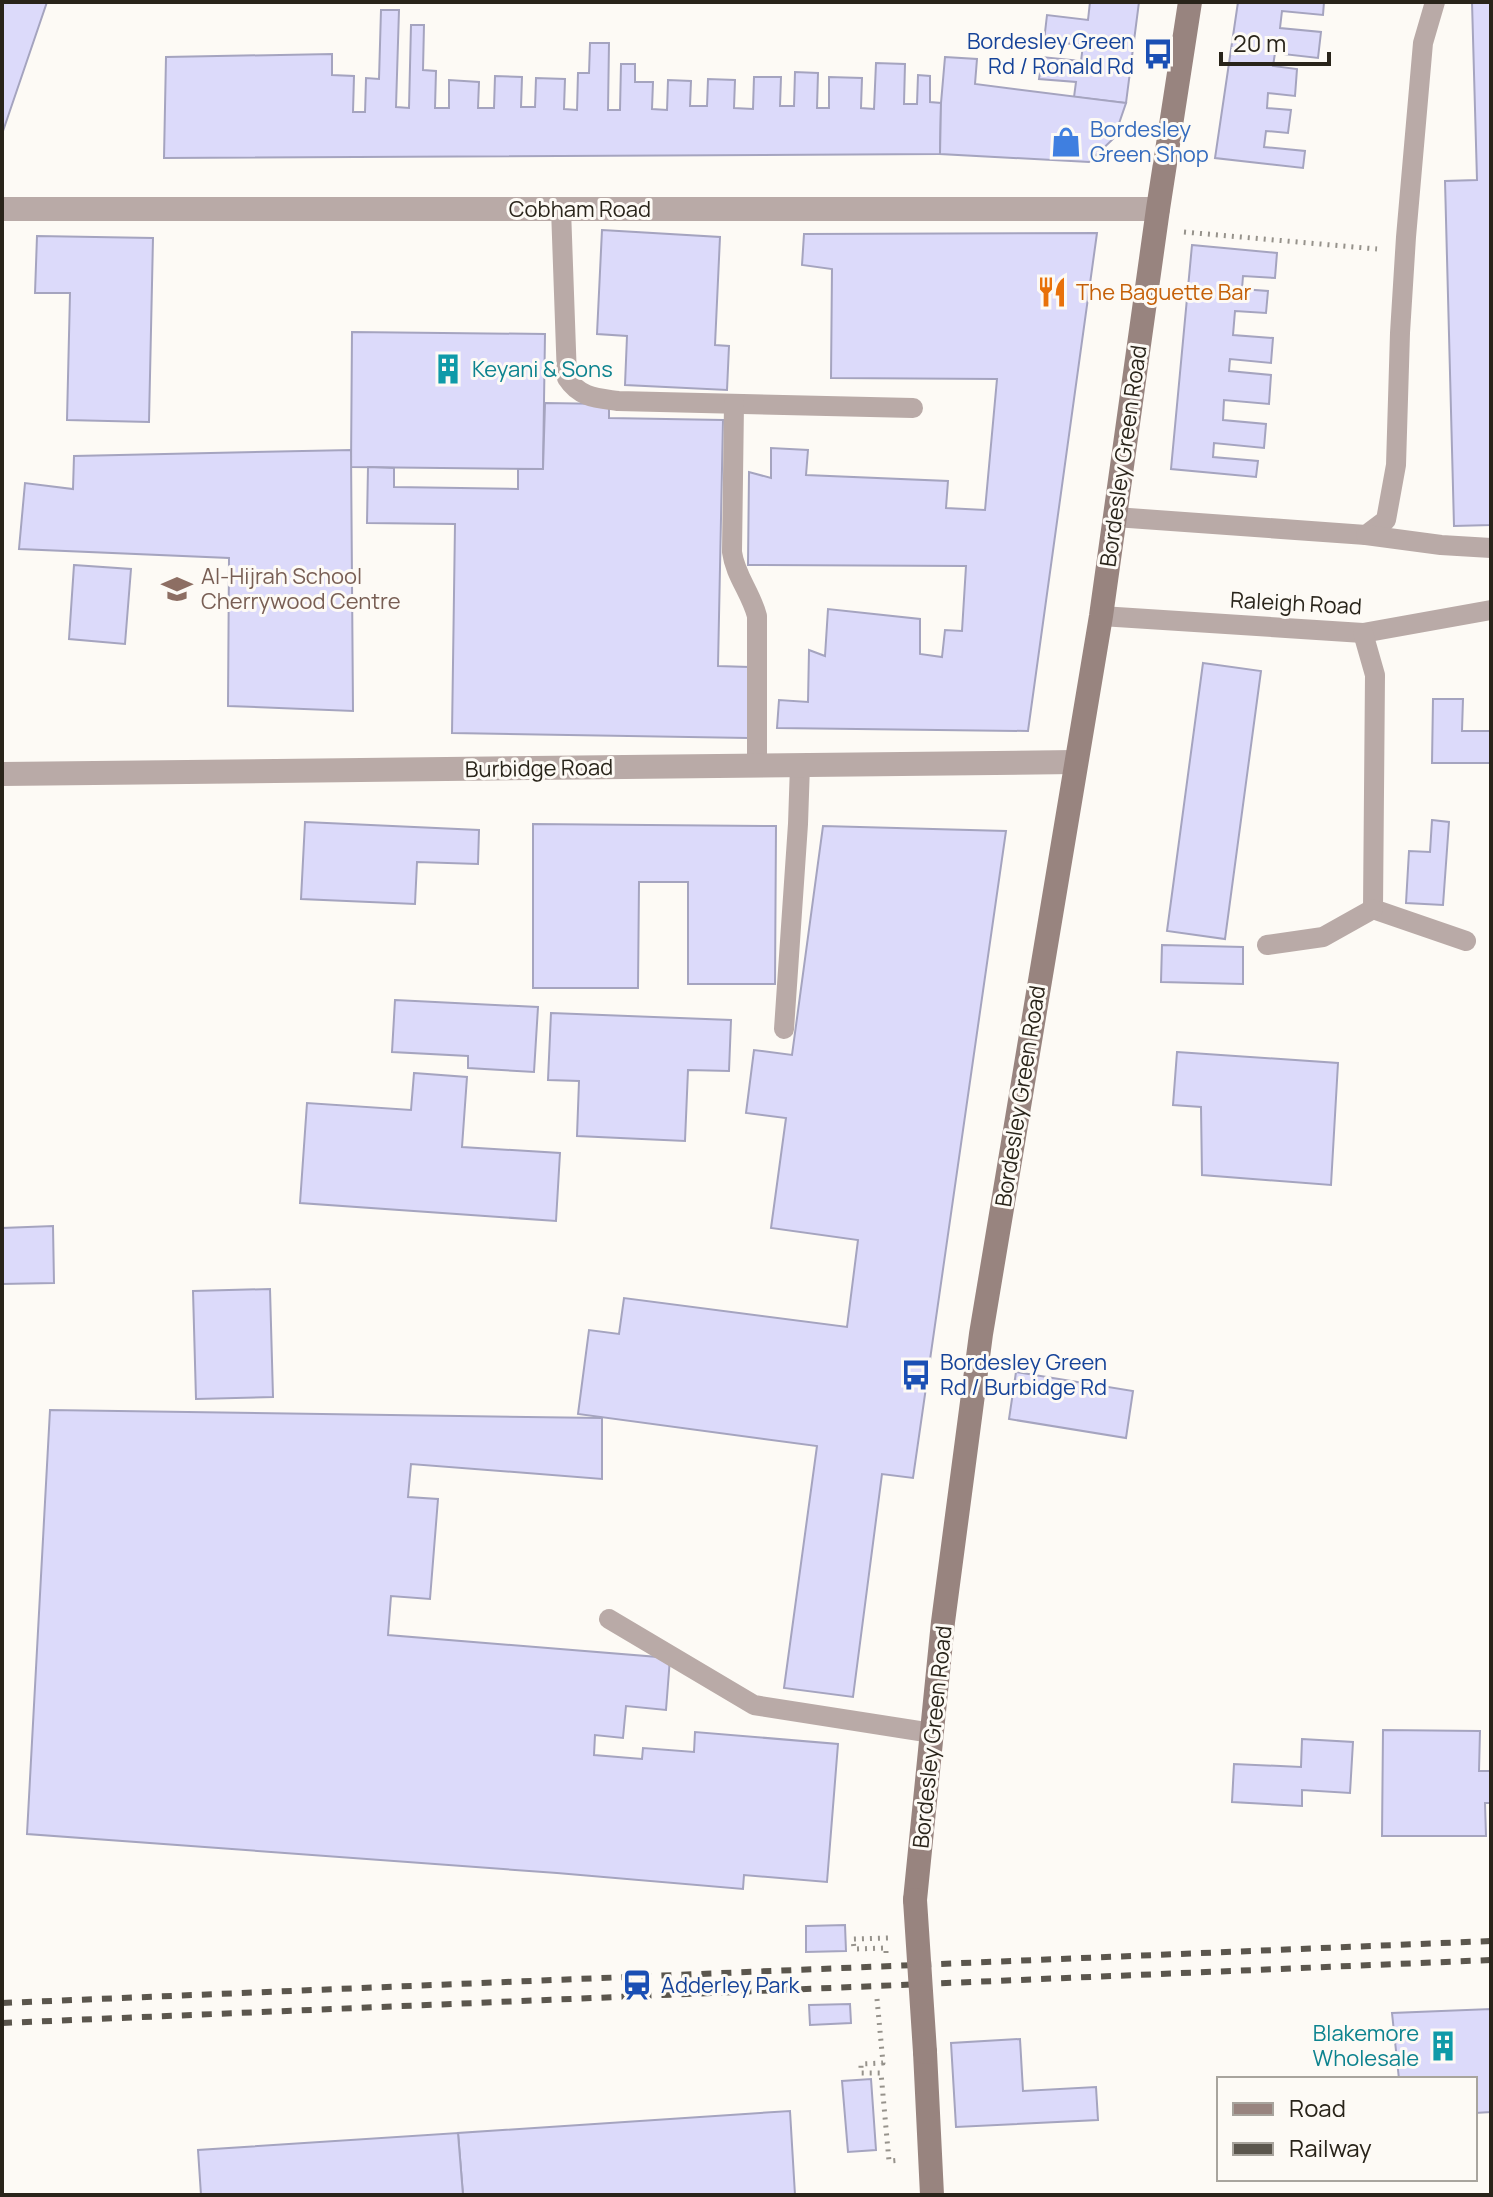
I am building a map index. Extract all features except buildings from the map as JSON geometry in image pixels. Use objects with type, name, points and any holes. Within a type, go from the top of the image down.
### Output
[{"type":"main road","name":"Bordesley Green Road","points":[[932,2195],[915,1900],[943,1622],[981,1334],[1101,616],[1156,219],[1190,2]]},
{"type":"street","name":"Cobham Road","points":[[2,209],[561,209],[1156,219]]},
{"type":"street","name":"Burbidge Road","points":[[2,774],[1075,762]]},
{"type":"lane","points":[[1366,535],[1386,520],[1396,465],[1400,333],[1411,169],[1423,43],[1435,2]]},
{"type":"lane","points":[[561,209],[567,378],[574,388],[586,396],[618,401],[913,408]]},
{"type":"lane","points":[[734,404],[732,552],[734,567],[757,616],[757,766]]},
{"type":"lane","points":[[1115,517],[1366,535],[1491,548]]},
{"type":"lane","name":"Raleigh Road","points":[[1101,616],[1363,633],[1488,610]]},
{"type":"lane","points":[[1363,633],[1375,675],[1373,909]]},
{"type":"lane","points":[[784,1029],[800,765]]},
{"type":"lane","points":[[1267,945],[1323,937],[1373,909],[1466,941]]},
{"type":"lane","points":[[609,1619],[754,1705],[932,1733]]},
{"type":"path","points":[[1156,219],[1377,249]]},
{"type":"path","points":[[886,1953],[886,1948],[854,1949],[853,1939],[917,1937]]},
{"type":"path","points":[[877,1999],[883,2063],[861,2064],[861,2073],[881,2073],[889,2161],[930,2158]]},
{"type":"railway","points":[[2,2003],[1491,1941]]},
{"type":"railway","points":[[2,2023],[1491,1960]]},
{"type":"place","name":"Bordesley Green Rd / Ronald Rd","points":[[1158,54]]},
{"type":"place","name":"Bordesley Green Shop","points":[[1066,142]]},
{"type":"place","name":"The Baguette Bar","points":[[1052,292]]},
{"type":"place","name":"Keyani & Sons","points":[[448,369]]},
{"type":"place","name":"Al-Hijrah School Cherrywood Centre","points":[[177,589]]},
{"type":"place","name":"Bordesley Green Rd / Burbidge Rd","points":[[916,1375]]},
{"type":"place","name":"Adderley Park","points":[[637,1985]]},
{"type":"place","name":"Blakemore Wholesale","points":[[1443,2046]]}]
